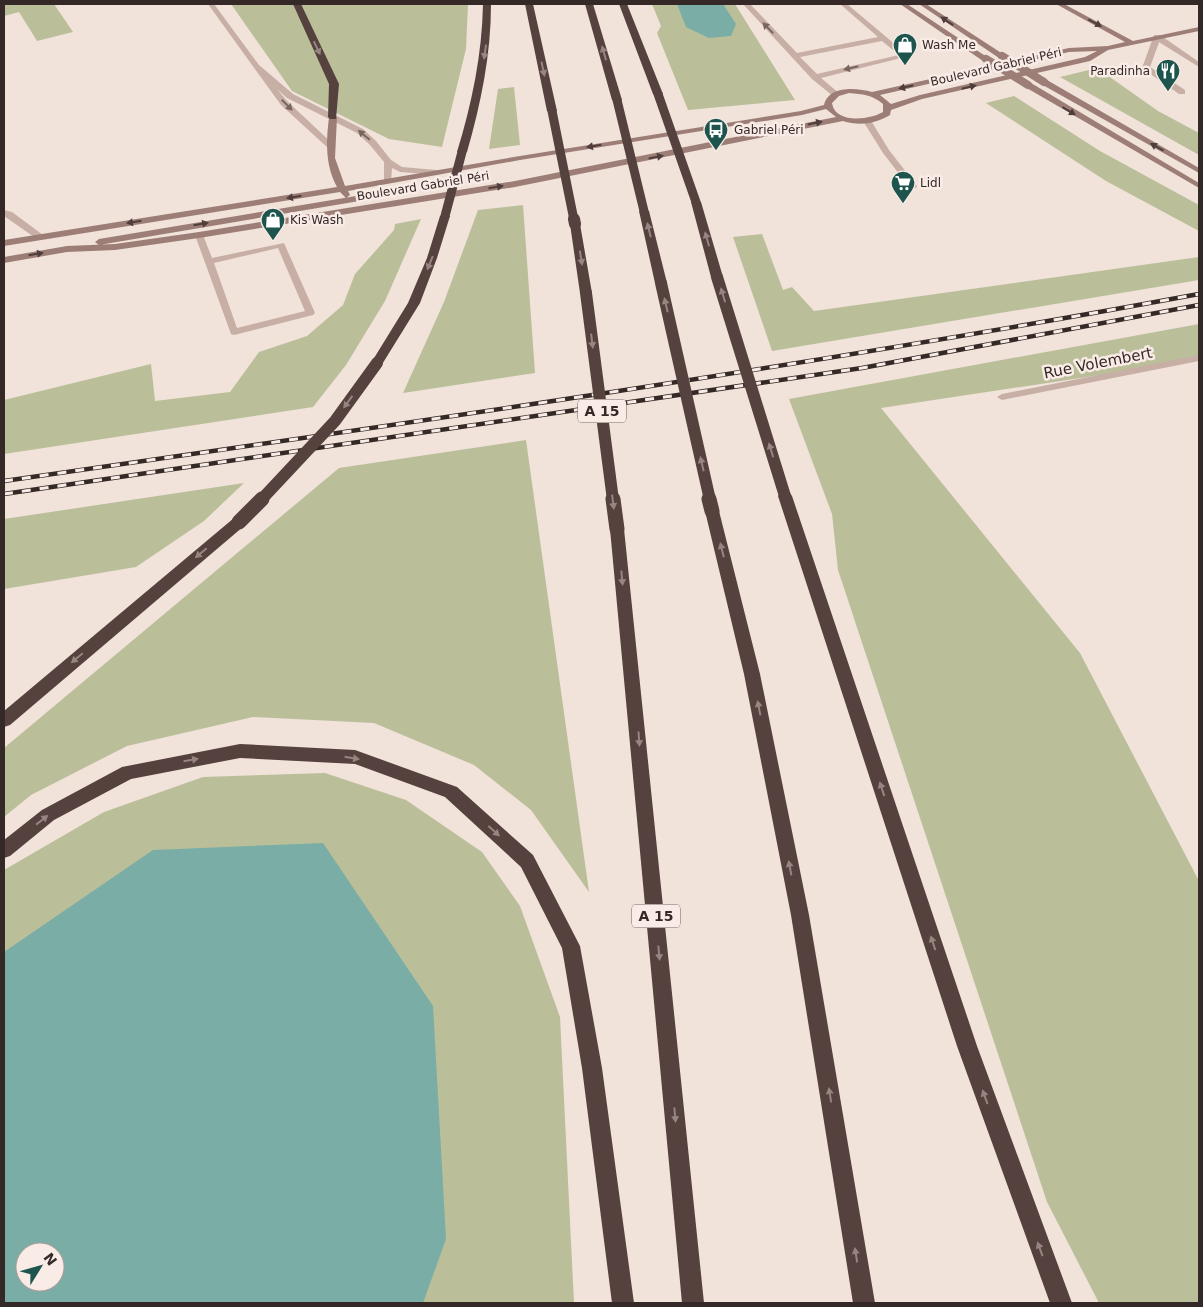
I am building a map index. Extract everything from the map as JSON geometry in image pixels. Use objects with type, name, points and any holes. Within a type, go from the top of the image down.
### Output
[{"type":"highway","points":[[297,4],[334,84],[334,117]]},
{"type":"highway","points":[[4,720],[239,522],[335,420],[377,363],[414,303],[432,258],[445,216],[479,94],[488,31],[487,4]]},
{"type":"highway","name":"A 15","points":[[529,4],[575,224],[617,529],[693,1303]]},
{"type":"highway","points":[[589,4],[617,100],[662,283],[712,511],[752,674],[800,916],[864,1303]]},
{"type":"highway","points":[[623,4],[658,94],[696,202],[785,496],[964,1036],[1060,1303]]},
{"type":"highway","points":[[4,850],[48,815],[128,772],[240,752],[355,757],[451,792],[527,862],[571,946],[592,1068],[623,1303]]},
{"type":"main road","points":[[903,4],[1028,85],[1199,186]]},
{"type":"main road","points":[[922,4],[1044,82],[1199,171]]},
{"type":"main road","points":[[1059,4],[1132,43]]},
{"type":"main road","name":"Boulevard Gabriel Péri","points":[[836,94],[857,91],[872,94],[1069,50],[1108,48],[1199,29]]},
{"type":"main road","name":"Boulevard Gabriel Péri","points":[[868,121],[887,113],[888,108],[920,97],[1087,59],[1108,48]]},
{"type":"main road","points":[[836,94],[828,102],[831,111],[844,118],[868,121]]},
{"type":"main road","points":[[872,94],[884,100],[888,108]]},
{"type":"main road","name":"Boulevard Gabriel Péri","points":[[4,243],[343,190],[436,172],[802,113],[828,106]]},
{"type":"main road","points":[[334,117],[330,145],[334,172],[356,210]]},
{"type":"main road","name":"Boulevard Gabriel Péri","points":[[4,260],[68,249],[115,247],[199,235],[516,184],[844,118]]},
{"type":"main road","points":[[387,182],[396,203]]},
{"type":"main road","points":[[67,232],[68,249],[118,238],[392,193]]},
{"type":"street","points":[[211,4],[284,103],[330,145]]},
{"type":"street","points":[[746,4],[814,76],[836,94]]},
{"type":"street","points":[[814,76],[905,56],[843,4]]},
{"type":"street","points":[[793,54],[884,38]]},
{"type":"street","points":[[1182,92],[1146,68],[1157,38],[1199,65]]},
{"type":"street","points":[[257,67],[290,96],[360,131],[388,162],[400,169],[436,172]]},
{"type":"street","points":[[868,121],[886,151],[913,186]]},
{"type":"street","points":[[387,182],[388,162]]},
{"type":"street","points":[[4,213],[9,214],[40,237]]},
{"type":"street","points":[[199,235],[210,261],[234,332],[310,313],[281,245],[210,261]]},
{"type":"street","name":"Rue Volembert","points":[[1002,397],[1199,358]]},
{"type":"green space","points":[[4,4],[54,4],[73,32],[37,41],[19,12],[4,16]]},
{"type":"green space","points":[[231,4],[468,4],[466,49],[442,147],[389,139],[292,91]]},
{"type":"green space","points":[[652,4],[735,4],[795,100],[688,110],[657,33],[661,26]]},
{"type":"green space","points":[[1097,68],[1158,111],[1199,133],[1199,155],[1060,77]]},
{"type":"green space","points":[[514,87],[520,145],[489,149],[498,89]]},
{"type":"green space","points":[[1014,96],[1100,151],[1199,205],[1199,231],[1106,181],[986,103]]},
{"type":"green space","points":[[523,205],[535,373],[403,393],[444,302],[478,210]]},
{"type":"green space","points":[[421,219],[385,301],[346,365],[313,407],[4,454],[4,400],[151,364],[155,401],[230,392],[259,352],[307,336],[343,305],[355,274],[394,230],[395,224]]},
{"type":"green space","points":[[762,234],[783,290],[792,287],[814,311],[1199,257],[1199,280],[772,351],[733,237]]},
{"type":"green space","points":[[1199,324],[1199,356],[1120,372],[881,408],[1080,653],[1199,881],[1199,1303],[1099,1303],[1047,1202],[838,570],[832,514],[789,399]]},
{"type":"green space","points":[[526,440],[589,892],[531,810],[474,765],[374,723],[253,717],[127,746],[31,795],[4,817],[4,748],[339,468]]},
{"type":"green space","points":[[244,483],[204,521],[136,567],[4,589],[4,519]]},
{"type":"green space","points":[[325,773],[406,800],[482,852],[520,906],[560,1017],[574,1303],[4,1303],[4,870],[104,812],[203,777]]},
{"type":"water","points":[[677,4],[723,4],[736,24],[731,36],[709,38],[686,27]]},
{"type":"water","points":[[323,843],[433,1006],[446,1239],[423,1303],[4,1303],[4,952],[153,850]]},
{"type":"railway","points":[[4,481],[453,416],[752,370],[1050,321],[1199,294]]},
{"type":"railway","points":[[4,494],[862,368],[1199,305]]},
{"type":"place","name":"Wash Me","points":[[905,66]]},
{"type":"place","name":"Paradinha","points":[[1168,92]]},
{"type":"place","name":"Gabriel Péri","points":[[716,151]]},
{"type":"place","name":"Lidl","points":[[903,204]]},
{"type":"place","name":"Kis Wash","points":[[273,241]]}]
